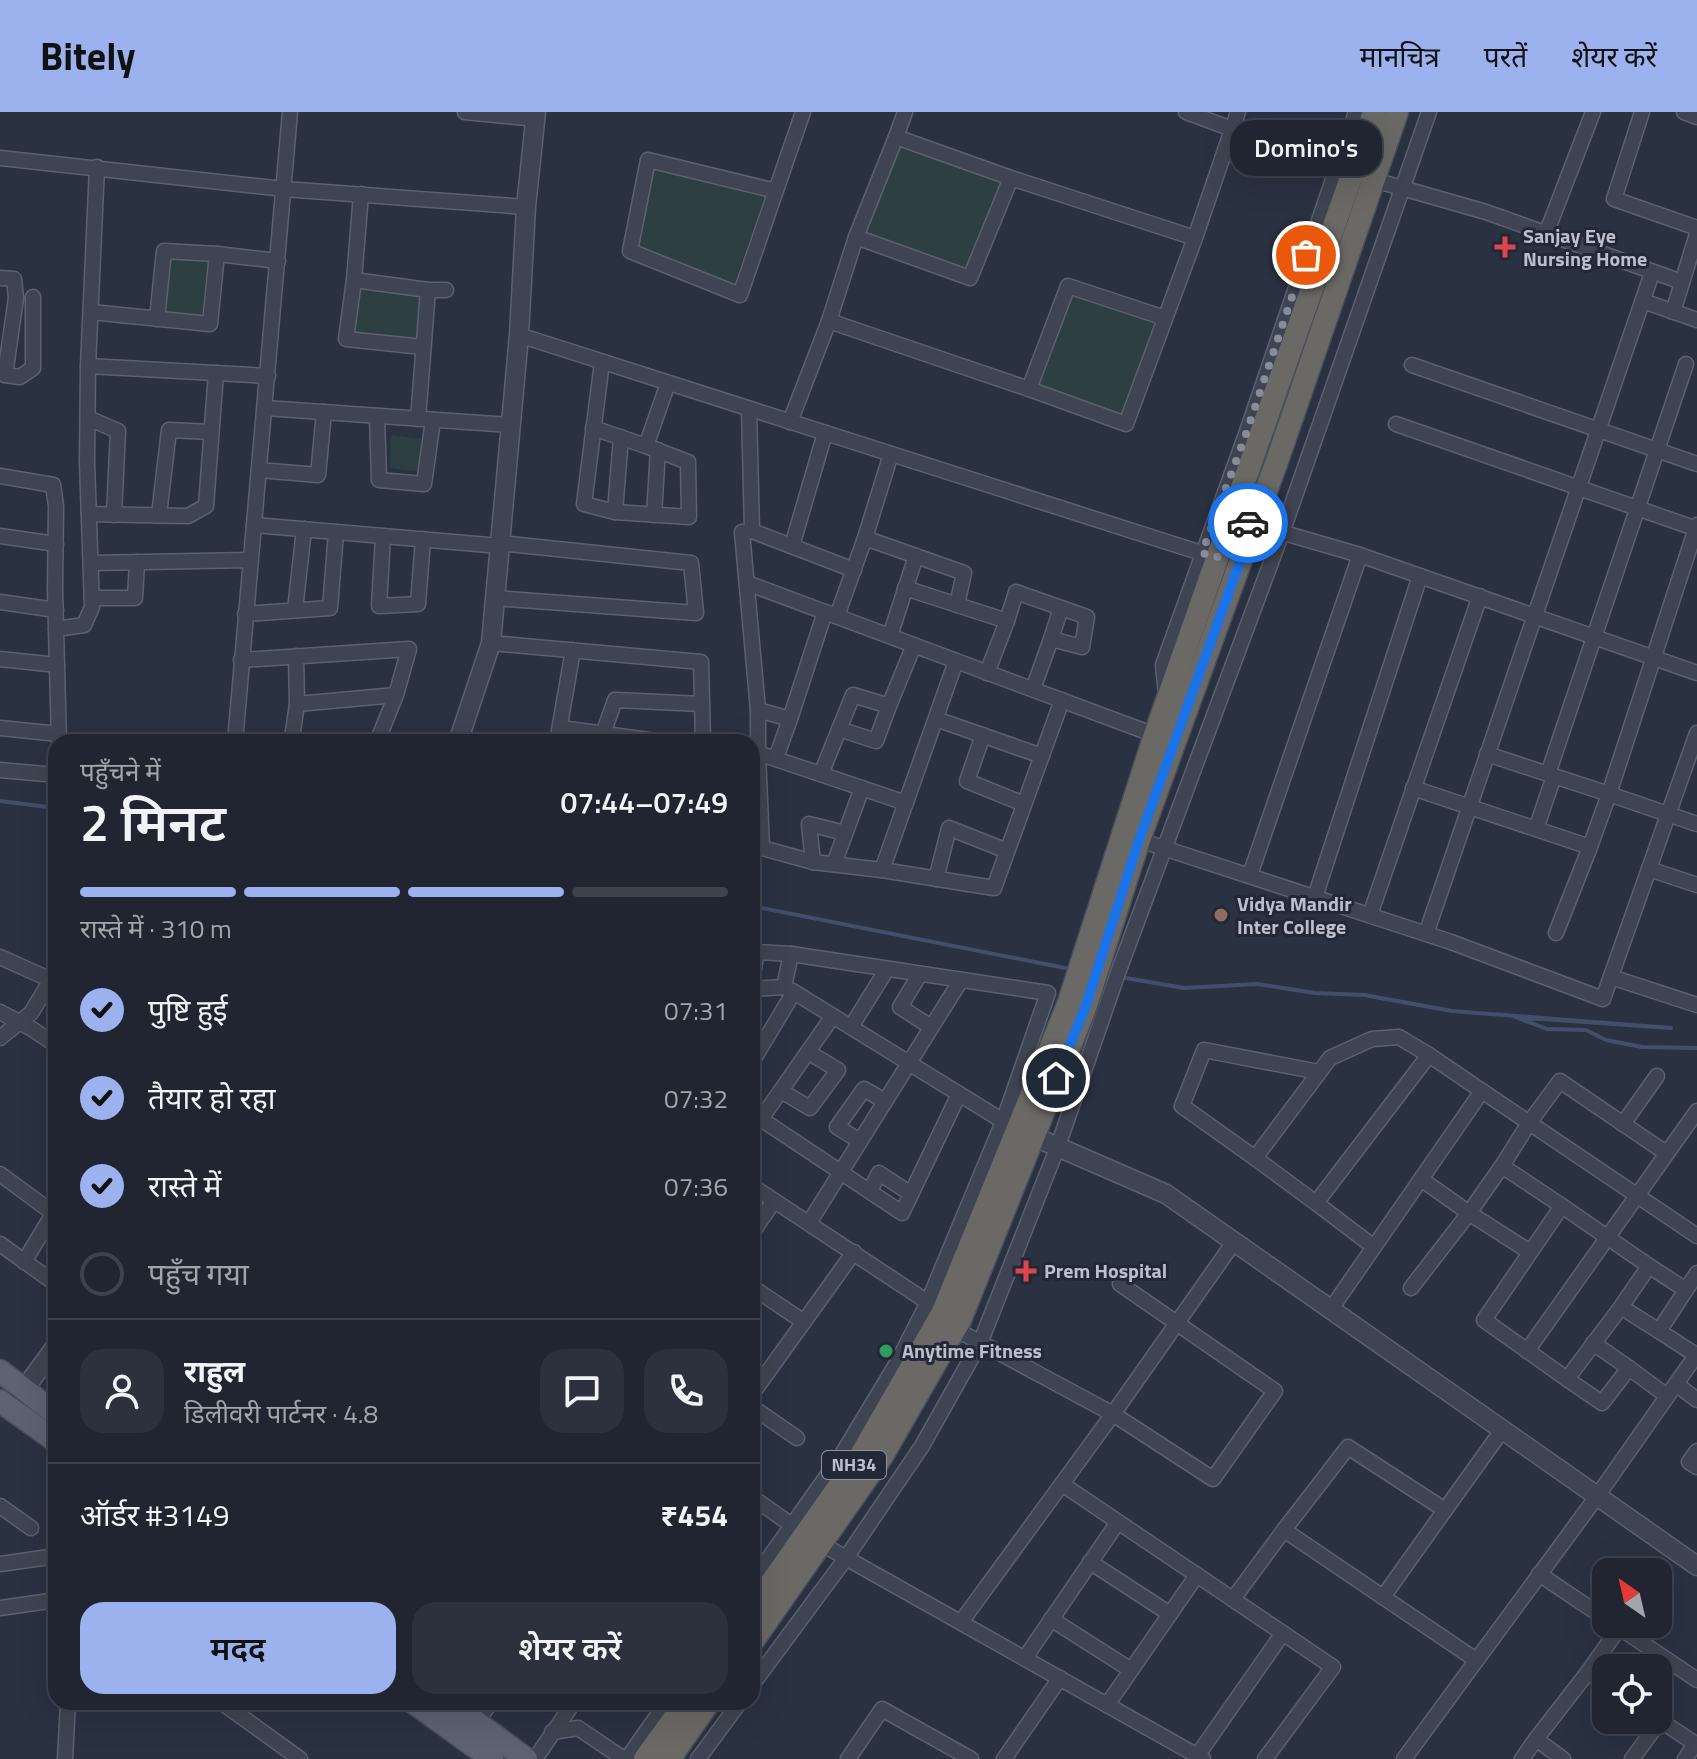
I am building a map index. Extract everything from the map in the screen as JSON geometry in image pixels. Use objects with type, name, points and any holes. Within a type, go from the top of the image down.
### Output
[{"type":"highway","name":"NH34","points":[[760,1599],[806,1535],[882,1456],[1019,1129],[1076,1007],[1131,837],[1155,735],[1209,556],[1231,519],[1344,170],[1374,112]]},
{"type":"highway","name":"NH34","points":[[1131,837],[1253,524],[1397,112]]},
{"type":"highway","points":[[1344,170],[1374,180]]},
{"type":"highway","points":[[1231,519],[1253,524]]},
{"type":"highway","name":"NH34","points":[[760,1626],[806,1535]]},
{"type":"highway","points":[[645,1759],[680,1710]]},
{"type":"highway","points":[[669,1759],[703,1710]]},
{"type":"main road","points":[[0,1371],[48,1408]]},
{"type":"main road","points":[[6,1405],[48,1435]]},
{"type":"main road","points":[[424,1710],[492,1759]]},
{"type":"main road","points":[[460,1710],[526,1759]]},
{"type":"street","points":[[236,734],[290,112]]},
{"type":"street","points":[[461,734],[491,643],[536,115],[465,112]]},
{"type":"street","points":[[776,191],[648,160],[630,251],[740,295],[776,191],[803,112]]},
{"type":"street","points":[[790,422],[829,321],[856,237],[905,112]]},
{"type":"street","points":[[1186,112],[1344,170]]},
{"type":"street","points":[[829,321],[1126,424],[1238,112]]},
{"type":"street","points":[[519,335],[1209,556],[1246,434],[1344,170],[1356,112]]},
{"type":"street","points":[[760,1674],[846,1558],[922,1446],[981,1341],[1058,1146],[1117,976],[1282,533],[1429,112]]},
{"type":"street","points":[[1546,234],[1593,112]]},
{"type":"street","points":[[1642,112],[1614,199],[1697,231],[1673,312]]},
{"type":"street","points":[[1684,112],[1697,117]]},
{"type":"street","points":[[896,137],[1195,238]]},
{"type":"street","points":[[0,158],[284,189],[526,207]]},
{"type":"street","points":[[56,629],[84,625],[92,607],[88,366],[97,167]]},
{"type":"street","points":[[856,237],[970,278],[1011,178]]},
{"type":"street","points":[[1374,180],[1486,212],[1682,282]]},
{"type":"street","points":[[361,194],[346,339],[423,347]]},
{"type":"street","points":[[157,319],[164,251],[278,261]]},
{"type":"street","points":[[91,312],[210,324],[217,254]]},
{"type":"street","points":[[1426,934],[1652,273]]},
{"type":"street","points":[[0,278],[14,279],[16,298],[5,375],[20,377],[33,368],[33,297]]},
{"type":"street","points":[[354,280],[446,290]]},
{"type":"street","points":[[1029,389],[1068,286],[1165,318]]},
{"type":"street","points":[[377,416],[379,480],[424,484],[423,347],[428,290]]},
{"type":"street","points":[[1643,301],[1697,320]]},
{"type":"street","points":[[593,428],[688,462],[689,517],[615,512],[584,504],[593,428],[602,362]]},
{"type":"street","points":[[1536,829],[1595,637],[1686,364]]},
{"type":"street","points":[[1412,365],[1697,464]]},
{"type":"street","points":[[88,366],[268,376]]},
{"type":"street","points":[[89,514],[188,516],[206,506],[216,373]]},
{"type":"street","points":[[654,515],[652,448],[668,383]]},
{"type":"street","points":[[265,408],[511,425]]},
{"type":"street","points":[[749,409],[752,531]]},
{"type":"street","points":[[259,470],[318,475],[324,412]]},
{"type":"street","points":[[88,418],[118,431],[114,515]]},
{"type":"street","points":[[1396,424],[1697,527],[1609,794],[1556,933]]},
{"type":"street","points":[[159,515],[169,430],[211,432]]},
{"type":"street","points":[[792,546],[825,433]]},
{"type":"street","points":[[615,512],[621,437]]},
{"type":"street","points":[[776,758],[831,614],[854,570],[891,454]]},
{"type":"street","points":[[0,476],[53,485],[56,506],[59,734]]},
{"type":"street","points":[[1253,524],[1360,555],[1697,673]]},
{"type":"street","points":[[254,525],[691,563],[696,613],[495,598]]},
{"type":"street","points":[[295,610],[304,529]]},
{"type":"street","points":[[758,734],[742,532],[752,531],[854,570]]},
{"type":"street","points":[[245,614],[330,608],[336,532]]},
{"type":"street","points":[[0,536],[56,544]]},
{"type":"street","points":[[383,536],[379,606],[418,604],[423,539]]},
{"type":"street","points":[[865,538],[964,573],[957,605]]},
{"type":"street","points":[[1250,875],[1360,555]]},
{"type":"street","points":[[890,636],[916,556]]},
{"type":"street","points":[[91,563],[250,560]]},
{"type":"street","points":[[92,598],[135,598],[137,562]]},
{"type":"street","points":[[1315,897],[1420,576]]},
{"type":"street","points":[[747,583],[1155,735]]},
{"type":"street","points":[[905,588],[1007,621]]},
{"type":"street","points":[[987,673],[1016,592],[1087,617],[1082,647],[1051,639]]},
{"type":"street","points":[[1370,915],[1480,596]]},
{"type":"street","points":[[0,602],[56,610]]},
{"type":"street","points":[[1033,689],[1061,608]]},
{"type":"street","points":[[491,643],[701,662],[703,734]]},
{"type":"street","points":[[839,729],[876,741],[914,645]]},
{"type":"street","points":[[241,660],[409,649],[396,695],[380,734]]},
{"type":"street","points":[[559,734],[573,650]]},
{"type":"street","points":[[293,734],[297,704],[296,656]]},
{"type":"street","points":[[0,659],[57,665]]},
{"type":"street","points":[[882,870],[956,661]]},
{"type":"street","points":[[297,704],[396,695]]},
{"type":"street","points":[[821,774],[853,695],[889,706]]},
{"type":"street","points":[[603,734],[615,700],[702,704]]},
{"type":"street","points":[[760,834],[762,848],[813,862],[994,888],[1062,700]]},
{"type":"street","points":[[758,710],[790,719]]},
{"type":"street","points":[[936,719],[1042,756]]},
{"type":"street","points":[[0,728],[48,736]]},
{"type":"street","points":[[1131,837],[1426,934],[1603,999],[1697,733]]},
{"type":"street","points":[[983,735],[967,781],[1024,804]]},
{"type":"street","points":[[760,754],[906,803]]},
{"type":"street","points":[[1487,754],[1697,824]]},
{"type":"street","points":[[0,770],[48,774]]},
{"type":"street","points":[[834,864],[862,788]]},
{"type":"street","points":[[1413,788],[1590,847]]},
{"type":"street","points":[[813,862],[809,824],[845,833]]},
{"type":"street","points":[[936,879],[949,828],[1007,851]]},
{"type":"street","points":[[1649,869],[1697,885]]},
{"type":"street","points":[[760,952],[791,954],[1048,993],[1019,1129],[942,1315],[897,1363],[841,1456],[806,1535],[760,1575]]},
{"type":"street","points":[[760,1046],[789,990],[791,954]]},
{"type":"street","points":[[0,957],[48,974]]},
{"type":"street","points":[[851,1027],[887,969]]},
{"type":"street","points":[[920,974],[900,1007],[931,1027]]},
{"type":"street","points":[[1611,977],[1697,1005]]},
{"type":"street","points":[[809,1223],[961,980]]},
{"type":"street","points":[[0,1038],[31,1013],[48,984]]},
{"type":"street","points":[[760,989],[789,990],[1019,1129],[1166,1194],[1697,1566]]},
{"type":"street","points":[[0,1012],[48,1040]]},
{"type":"street","points":[[760,1112],[781,1091],[833,1016]]},
{"type":"street","points":[[1255,1158],[1330,1058],[1372,1039],[1399,1037],[1697,1236]]},
{"type":"street","points":[[1319,1072],[1204,1050],[1182,1106],[1374,1247]]},
{"type":"street","points":[[781,1091],[810,1108],[838,1070],[808,1052]]},
{"type":"street","points":[[1316,1203],[1429,1055]]},
{"type":"street","points":[[1623,1124],[1657,1076]]},
{"type":"street","points":[[1411,1288],[1469,1213],[1560,1081],[1666,1153]]},
{"type":"street","points":[[860,1141],[837,1127],[864,1089],[885,1101]]},
{"type":"street","points":[[1331,1309],[1482,1091]]},
{"type":"street","points":[[760,1119],[870,1191],[879,1173],[911,1194],[959,1094]]},
{"type":"street","points":[[1527,1351],[1697,1111]]},
{"type":"street","points":[[1502,1166],[1686,1290]]},
{"type":"street","points":[[0,1174],[48,1207]]},
{"type":"street","points":[[1421,1179],[1530,1252]]},
{"type":"street","points":[[760,1191],[854,1252],[981,1341],[1113,1414],[1213,1479],[1275,1391],[1120,1284]]},
{"type":"street","points":[[760,1221],[774,1201]]},
{"type":"street","points":[[1562,1206],[1484,1320],[1602,1403],[1629,1368]]},
{"type":"street","points":[[24,1262],[48,1221]]},
{"type":"street","points":[[961,1622],[1234,1242]]},
{"type":"street","points":[[0,1244],[48,1278]]},
{"type":"street","points":[[760,1383],[854,1252]]},
{"type":"street","points":[[1567,1379],[1649,1266]]},
{"type":"street","points":[[1659,1331],[1697,1273]]},
{"type":"street","points":[[760,1292],[804,1322]]},
{"type":"street","points":[[1407,1758],[1696,1355],[1621,1307]]},
{"type":"street","points":[[1593,1343],[1629,1368],[1697,1400]]},
{"type":"street","points":[[6,1405],[24,1388],[48,1356]]},
{"type":"street","points":[[760,1413],[797,1438]]},
{"type":"street","points":[[1383,1597],[1503,1429]]},
{"type":"street","points":[[1233,1599],[1348,1447],[1445,1510]]},
{"type":"street","points":[[1697,1451],[1689,1462],[1697,1467]]},
{"type":"street","points":[[1062,1484],[1333,1667],[1265,1759]]},
{"type":"street","points":[[760,1503],[806,1535],[1200,1757],[1283,1633]]},
{"type":"street","points":[[0,1506],[31,1528]]},
{"type":"street","points":[[1025,1658],[1118,1522]]},
{"type":"street","points":[[1284,1530],[1476,1660]]},
{"type":"street","points":[[0,1564],[48,1557]]},
{"type":"street","points":[[1090,1562],[1170,1614]]},
{"type":"street","points":[[1539,1574],[1592,1610]]},
{"type":"street","points":[[1107,1705],[1197,1575]]},
{"type":"street","points":[[0,1608],[48,1601]]},
{"type":"street","points":[[1051,1619],[1131,1670]]},
{"type":"street","points":[[1522,1759],[1588,1672],[1606,1638]]},
{"type":"street","points":[[1634,1638],[1697,1680]]},
{"type":"street","points":[[1588,1672],[1592,1675]]},
{"type":"street","points":[[1004,1759],[1060,1678]]},
{"type":"street","points":[[848,1759],[882,1709],[971,1759]]},
{"type":"street","points":[[65,1759],[68,1710]]},
{"type":"street","points":[[232,1710],[300,1759]]},
{"type":"street","points":[[477,1722],[485,1710]]},
{"type":"street","points":[[535,1759],[568,1710]]},
{"type":"street","points":[[552,1732],[578,1728],[626,1759],[661,1710]]},
{"type":"street","points":[[698,1759],[734,1710]]},
{"type":"street","points":[[1672,1728],[1696,1744],[1685,1759]]},
{"type":"street","points":[[1632,1759],[1649,1734]]},
{"type":"street","points":[[1536,1739],[1563,1759]]},
{"type":"shaded area","points":[[900,144],[1004,180],[967,271],[866,233]]},
{"type":"shaded area","points":[[654,168],[765,197],[733,286],[638,245]]},
{"type":"shaded area","points":[[169,257],[210,260],[204,319],[162,313]]},
{"type":"shaded area","points":[[359,287],[420,295],[416,339],[355,332]]},
{"type":"shaded area","points":[[1072,293],[1158,323],[1122,419],[1035,385]]},
{"type":"shaded area","points":[[391,435],[421,439],[421,472],[390,468]]},
{"type":"waterway","points":[[0,801],[48,807]]},
{"type":"waterway","points":[[760,908],[1070,969]]},
{"type":"waterway","points":[[1103,974],[1184,988],[1257,984],[1315,993],[1364,995],[1452,1011],[1671,1028],[1515,1017],[1547,1029],[1586,1030],[1606,1040],[1642,1047],[1697,1048]]},
{"type":"way so far","points":[[1248,523],[1231,519],[1217,558],[1202,553],[1306,255]]},
{"type":"place","name":"Sanjay Eye Nursing Home","points":[[1505,247]]},
{"type":"place","name":"Domino's","points":[[1306,255]]},
{"type":"place","name":"Vidya Mandir Inter College","points":[[1221,915]]},
{"type":"place","name":"Prem Hospital","points":[[1026,1271]]},
{"type":"place","name":"Anytime Fitness","points":[[886,1351]]},
{"type":"route","points":[[1056,1078],[1085,1008],[1139,840],[1246,545],[1253,524],[1248,523]]}]
